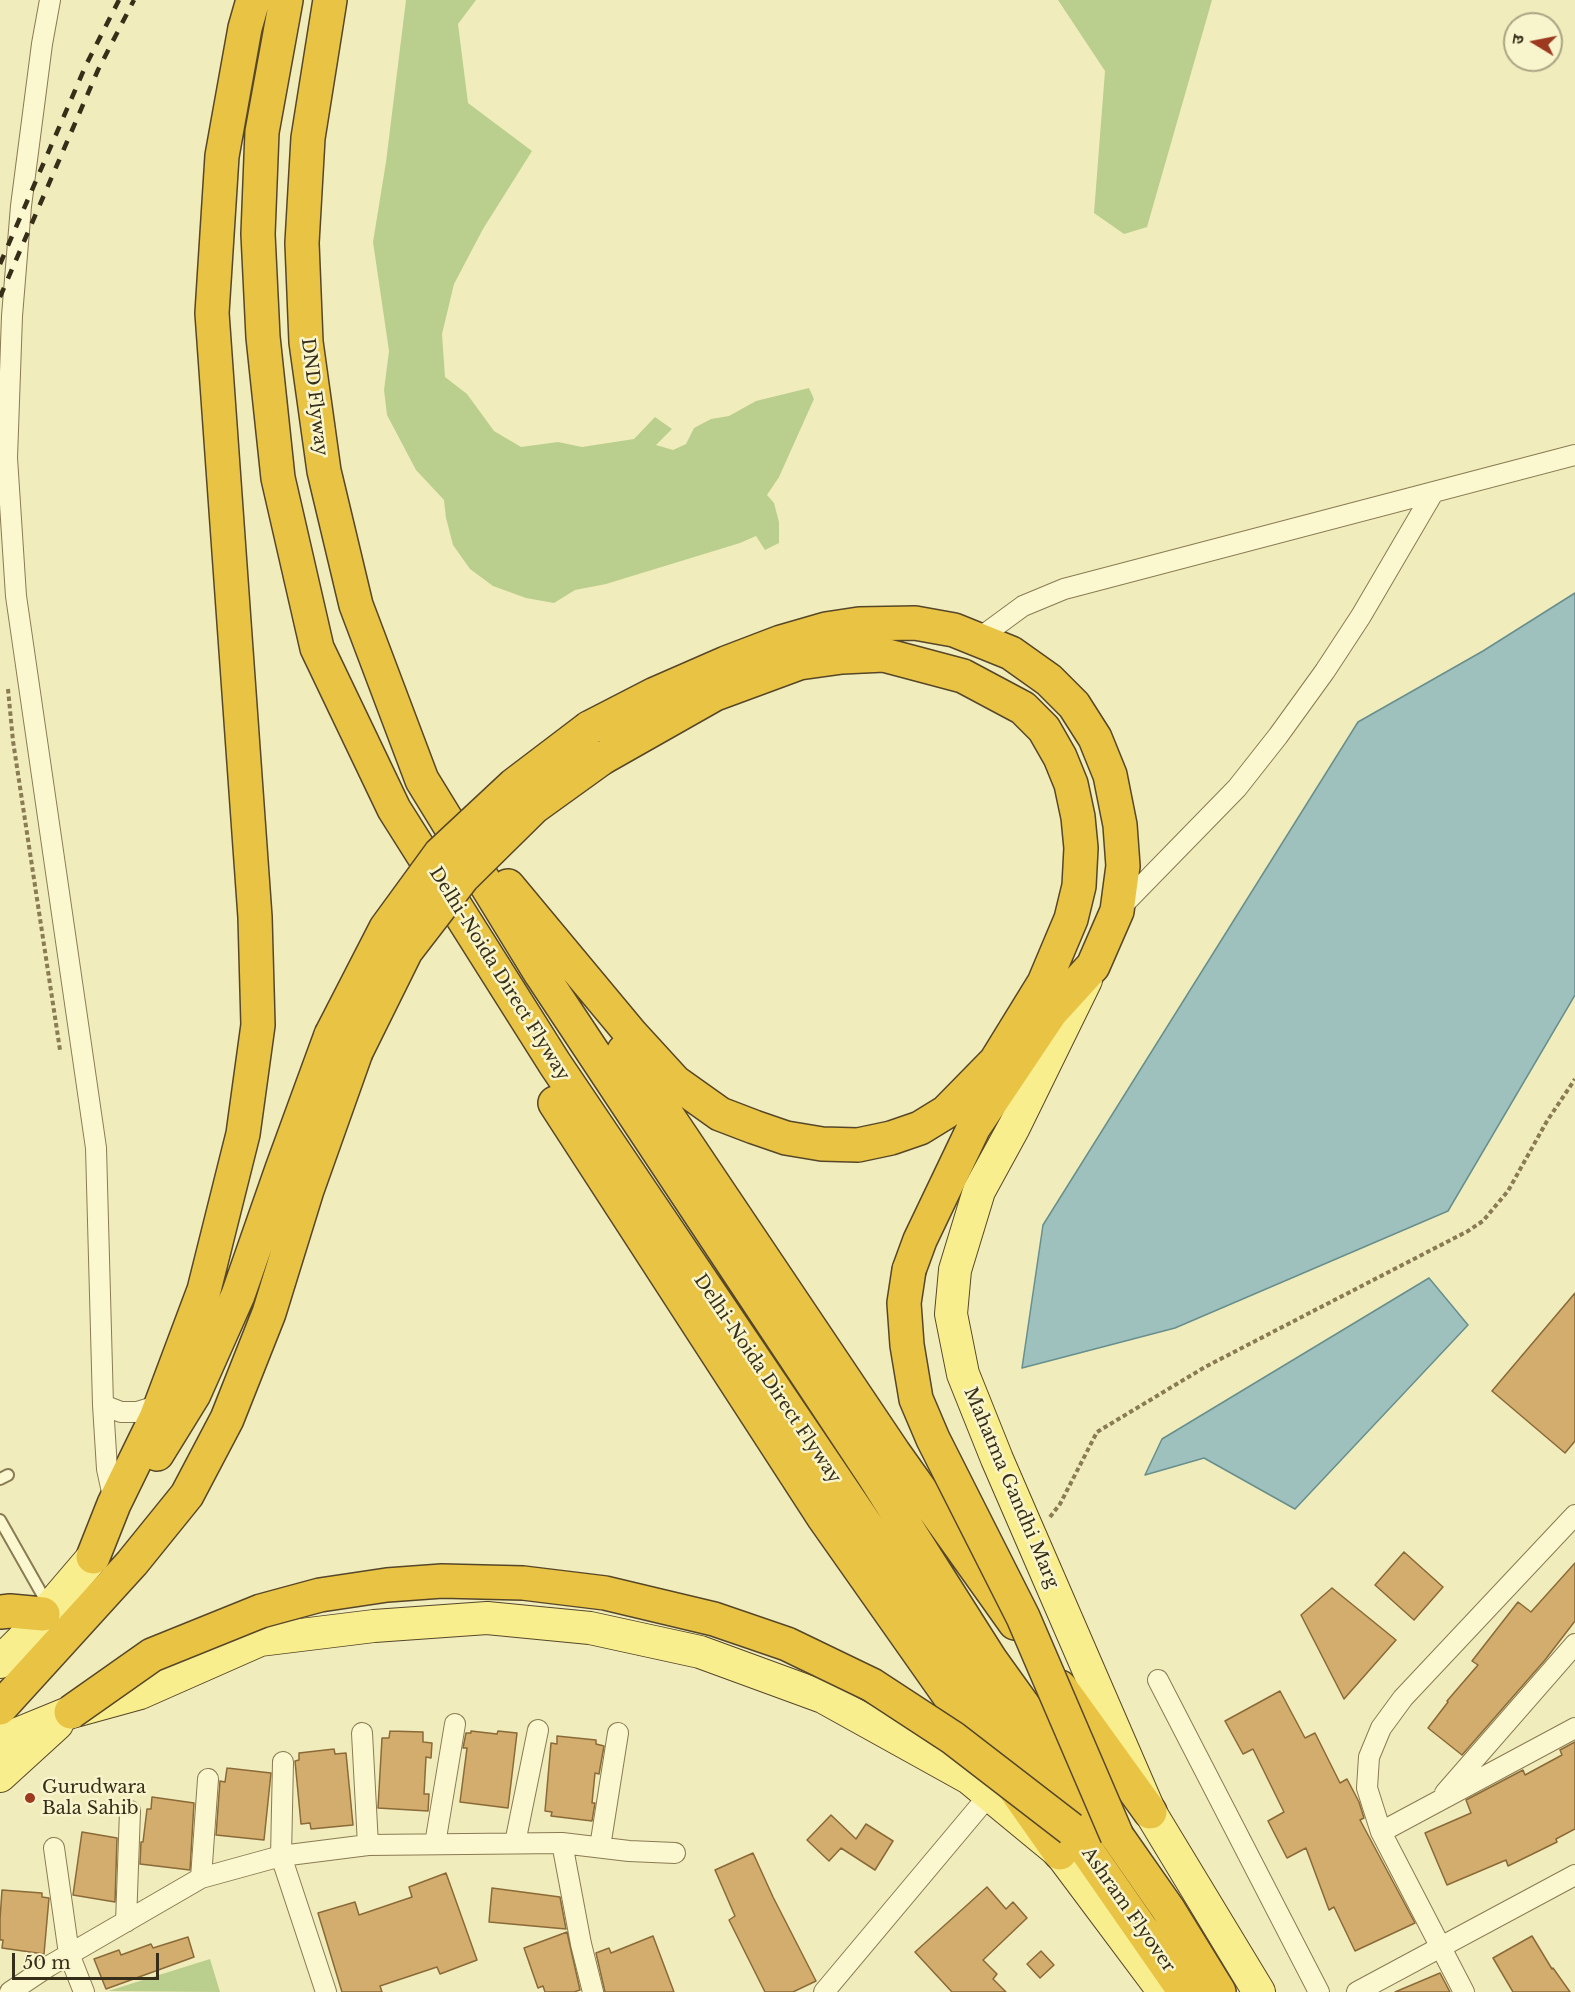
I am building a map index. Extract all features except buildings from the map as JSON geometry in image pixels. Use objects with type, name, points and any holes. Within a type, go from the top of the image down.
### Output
[{"type":"highway","points":[[93,1557],[114,1504],[160,1405],[204,1290],[243,1134],[258,1025],[255,917],[212,313],[222,156],[245,28],[253,0]]},
{"type":"highway","name":"Delhi-Noida Direct Flyway","points":[[286,0],[262,132],[258,234],[262,336],[278,478],[317,648],[394,809],[555,1064],[1065,1841]]},
{"type":"highway","name":"DND Flyway","points":[[330,0],[308,138],[302,243],[306,342],[324,471],[356,605],[422,780]]},
{"type":"highway","points":[[0,1708],[132,1563],[187,1495],[227,1419],[269,1312],[307,1190],[344,1044],[386,928],[440,854],[514,785],[589,728],[655,694],[726,663],[782,642],[826,629],[859,624],[915,623],[954,630],[1011,653],[1049,680],[1074,705],[1095,738],[1110,775],[1120,825],[1123,866],[1117,911],[1093,966],[1051,1012],[974,1127],[920,1240],[909,1270],[904,1303],[907,1345],[916,1399],[933,1439],[1023,1617],[1118,1836]]},
{"type":"highway","points":[[93,1557],[194,1394],[238,1295],[282,1169],[344,1044],[406,951],[463,877],[534,807],[602,758],[715,694],[799,663],[842,657],[884,655],[963,676],[1023,708],[1044,729],[1071,784],[1081,848],[1079,886],[1071,919],[1044,983],[996,1060],[946,1112],[920,1128],[891,1138],[858,1145],[822,1144],[786,1138],[720,1114],[675,1082],[541,928],[422,780]]},
{"type":"highway","name":"Delhi-Noida Direct Flyway","points":[[422,780],[541,974],[874,1476],[990,1659],[1118,1836]]},
{"type":"highway","points":[[468,925],[504,1025],[824,1518],[1065,1841]]},
{"type":"highway","points":[[541,928],[894,1453],[1150,1812]]},
{"type":"highway","points":[[71,1712],[152,1655],[261,1611],[320,1595],[387,1585],[442,1581],[523,1583],[605,1593],[714,1619],[787,1644],[872,1685],[953,1738],[1065,1841]]},
{"type":"highway","points":[[5,1608],[46,1611]]},
{"type":"highway","name":"Ashram Flyover","points":[[1118,1836],[1168,1909],[1219,1992]]},
{"type":"highway","name":"Ashram Flyover","points":[[1065,1841],[1185,1992]]},
{"type":"main road","name":"Mahatma Gandhi Marg","points":[[1093,966],[1014,1127],[979,1191],[955,1270],[951,1314],[963,1374],[1150,1812],[1259,1992]]},
{"type":"main road","points":[[0,1662],[23,1639],[93,1557]]},
{"type":"main road","points":[[0,1741],[71,1712],[141,1693],[260,1640],[374,1626],[487,1618],[590,1628],[700,1652],[823,1697],[969,1778],[990,1794],[1065,1841],[1164,1992]]},
{"type":"main road","points":[[0,1776],[71,1712]]},
{"type":"street","points":[[51,0],[42,44],[21,206],[12,316],[7,458],[16,596],[96,1148],[103,1405],[107,1469],[114,1504]]},
{"type":"street","points":[[978,639],[1023,606],[1064,589],[1575,455]]},
{"type":"street","points":[[1117,911],[1237,788],[1278,736],[1361,616],[1433,493]]},
{"type":"street","points":[[103,1405],[121,1412],[137,1412],[160,1405]]},
{"type":"street","points":[[1464,1992],[1381,1832],[1366,1788],[1369,1757],[1381,1728],[1403,1698],[1575,1515]]},
{"type":"street","points":[[1437,1802],[1575,1644]]},
{"type":"street","points":[[1158,1680],[1319,1992]]},
{"type":"street","points":[[435,1844],[456,1724]]},
{"type":"street","points":[[1381,1832],[1575,1728]]},
{"type":"street","points":[[515,1843],[538,1730]]},
{"type":"street","points":[[362,1733],[368,1845]]},
{"type":"street","points":[[600,1847],[618,1733]]},
{"type":"street","points":[[283,1762],[280,1856],[326,1992]]},
{"type":"street","points":[[201,1878],[208,1779]]},
{"type":"street","points":[[824,1992],[990,1794]]},
{"type":"street","points":[[126,1922],[130,1811]]},
{"type":"street","points":[[562,1842],[581,1944],[593,1992]]},
{"type":"street","points":[[10,1992],[69,1954],[201,1878],[280,1856],[368,1845],[562,1842],[629,1851],[675,1853]]},
{"type":"street","points":[[54,1848],[69,1954],[84,1992]]},
{"type":"street","points":[[1357,1992],[1575,1875]]},
{"type":"lane","points":[[0,1520],[46,1611]]},
{"type":"path","points":[[8,685],[13,741],[61,1053]]},
{"type":"path","points":[[1027,1528],[1050,1516],[1060,1504],[1097,1432],[1205,1367],[1468,1231],[1483,1221],[1508,1191],[1547,1121],[1575,1079]]},
{"type":"green space","points":[[406,0],[476,0],[458,24],[468,103],[532,151],[483,229],[454,284],[442,334],[445,377],[467,394],[494,431],[521,447],[558,442],[582,447],[634,439],[655,417],[672,429],[656,445],[673,450],[686,444],[694,428],[711,419],[729,416],[756,401],[809,388],[814,399],[779,477],[767,495],[774,503],[779,522],[779,543],[765,550],[756,536],[606,584],[575,590],[554,603],[526,598],[493,586],[470,569],[453,545],[444,500],[416,470],[387,415],[384,390],[389,351],[373,242],[386,162]]},
{"type":"green space","points":[[1058,0],[1212,0],[1147,227],[1124,234],[1094,213],[1105,71]]},
{"type":"green space","points":[[210,1959],[220,1992],[108,1991]]},
{"type":"water","points":[[1575,593],[1575,995],[1448,1211],[1175,1328],[1022,1368],[1043,1225],[1358,722],[1483,651]]},
{"type":"water","points":[[1429,1278],[1468,1325],[1295,1509],[1204,1458],[1145,1475],[1162,1439]]},
{"type":"railway","points":[[0,264],[86,65],[119,0]]},
{"type":"railway","points":[[0,297],[98,70],[134,0]]},
{"type":"place","name":"Gurudwara Bala Sahib","points":[[30,1798]]}]
